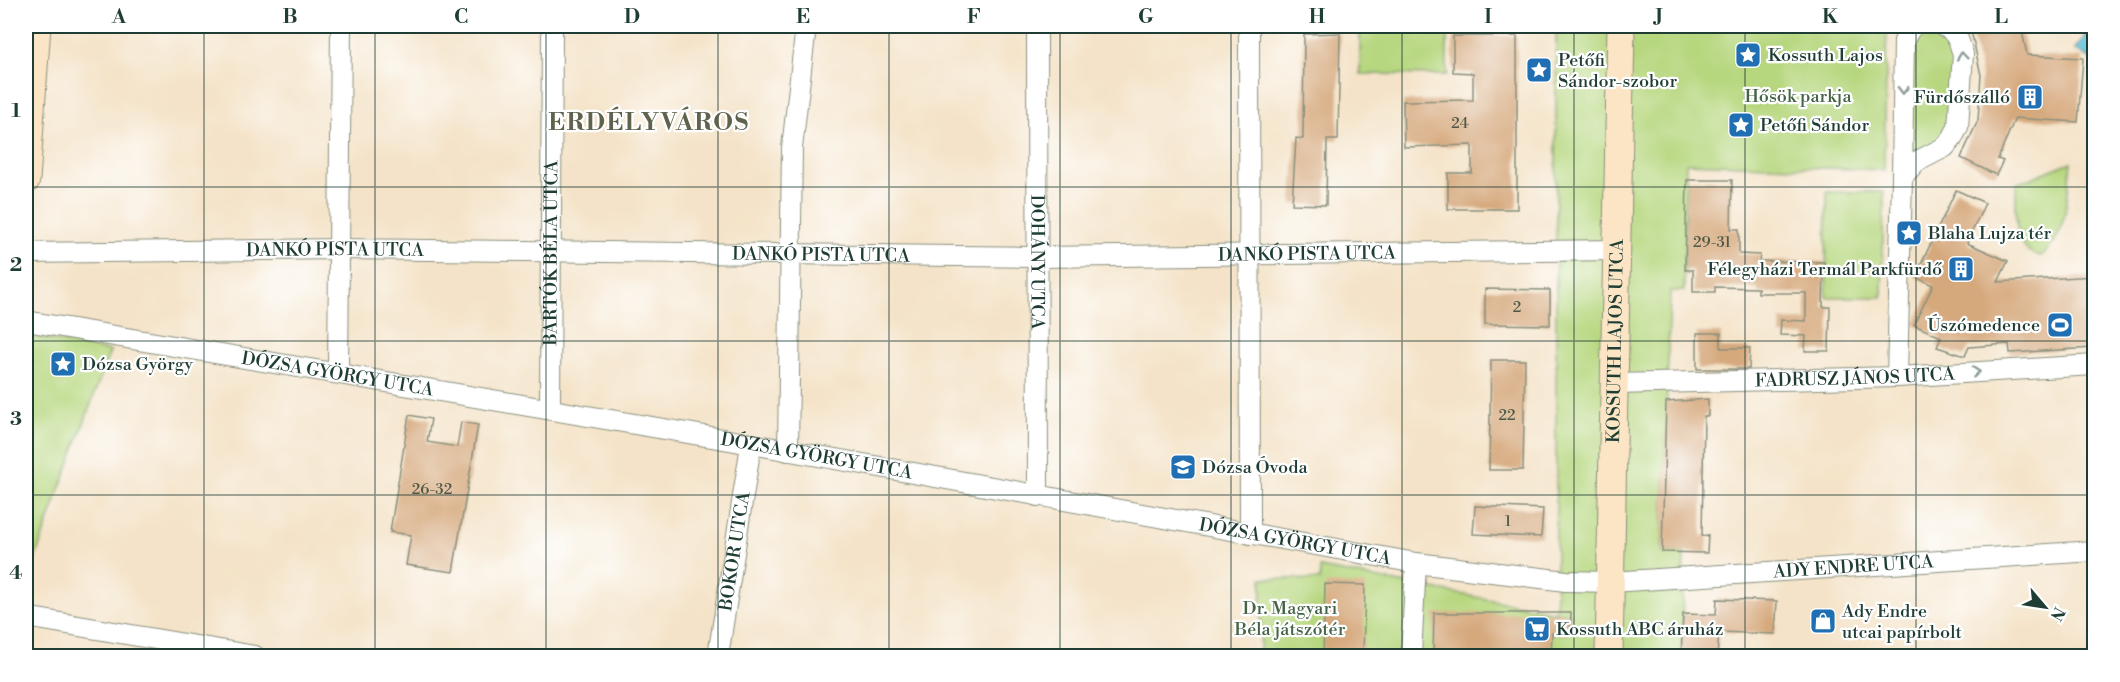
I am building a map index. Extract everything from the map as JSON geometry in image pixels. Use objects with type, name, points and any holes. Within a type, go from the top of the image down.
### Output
[{"type":"street","points":[[26,180],[37,26]]},
{"type":"street","points":[[338,372],[341,26]]},
{"type":"street","name":"BARTÓK BÉLA UTCA","points":[[550,409],[552,26]]},
{"type":"street","points":[[788,451],[792,148],[806,26]]},
{"type":"street","name":"DOHÁNY UTCA","points":[[1037,26],[1038,496]]},
{"type":"street","points":[[1249,26],[1250,534]]},
{"type":"street","name":"KOSSUTH LAJOS UTCA","points":[[1609,657],[1622,26]]},
{"type":"street","points":[[1897,377],[1904,41],[1913,26]]},
{"type":"street","points":[[1902,177],[1916,162],[1945,147],[1958,127],[1963,54],[1958,39],[1950,29],[1942,26]]},
{"type":"street","name":"DANKÓ PISTA UTCA","points":[[26,253],[339,249],[1038,257],[1617,250]]},
{"type":"street","name":"DÓZSA GYÖRGY UTCA","points":[[26,321],[338,372],[1416,563],[1566,581],[1611,582]]},
{"type":"street","name":"FADRUSZ JÁNOS UTCA","points":[[1615,384],[1897,377],[2094,365]]},
{"type":"street","name":"BOKOR UTCA","points":[[718,657],[751,445]]},
{"type":"street","name":"ADY ENDRE UTCA","points":[[1611,582],[2094,551]]},
{"type":"street","points":[[1411,657],[1416,563]]},
{"type":"street","points":[[26,617],[255,657]]},
{"type":"green space","points":[[1556,26],[1887,26],[1884,170],[1686,163],[1684,291],[1670,291],[1662,552],[1684,552],[1681,656],[1260,656],[1262,578],[1320,580],[1320,568],[1556,612]],"holes":[[[1556,613],[1571,613],[1569,634],[1552,633]]]},
{"type":"green space","points":[[1914,26],[1942,26],[1958,39],[1958,126],[1907,170]]},
{"type":"green space","points":[[1360,28],[1447,28],[1447,75],[1360,74]]},
{"type":"green space","points":[[2071,162],[2062,225],[2057,237],[2041,256],[2033,254],[2023,245],[2017,229],[2016,184]]},
{"type":"green space","points":[[1827,192],[1884,192],[1882,297],[1826,297]]},
{"type":"green space","points":[[28,335],[110,351],[26,583],[26,338]]},
{"type":"water","points":[[2094,26],[2094,60],[2075,50]]},
{"type":"building","name":"Fürdőszálló","points":[[1970,26],[2021,26],[2027,55],[2083,58],[2078,122],[2015,118],[1998,159],[2003,161],[1996,175],[1961,158],[1978,120],[1981,75]]},
{"type":"building","points":[[1340,33],[1338,140],[1327,140],[1326,205],[1292,204],[1296,138],[1303,139],[1304,34]]},
{"type":"building","points":[[1453,36],[1517,36],[1517,209],[1448,209],[1448,173],[1472,173],[1472,145],[1404,147],[1403,101],[1473,100],[1473,73],[1453,72]]},
{"type":"building","points":[[1687,180],[1732,180],[1731,229],[1739,229],[1739,254],[1760,255],[1759,261],[1824,262],[1823,307],[1830,307],[1829,351],[1805,351],[1806,336],[1780,335],[1781,320],[1806,321],[1806,293],[1758,293],[1758,288],[1715,287],[1715,292],[1693,292],[1693,270],[1685,270]]},
{"type":"building","points":[[1956,190],[1985,203],[1967,243],[2008,261],[1998,282],[2094,276],[2094,348],[2010,353],[2009,344],[1969,347],[1965,356],[1937,347],[1941,337],[1914,325],[1933,285],[1915,277]]},
{"type":"building","points":[[1485,289],[1550,290],[1550,325],[1485,324]]},
{"type":"building","points":[[1697,333],[1721,333],[1721,348],[1750,348],[1749,369],[1697,369]]},
{"type":"building","points":[[1491,360],[1525,360],[1523,470],[1489,470]]},
{"type":"building","points":[[1708,399],[1708,416],[1704,416],[1702,536],[1708,535],[1707,553],[1662,552],[1666,402]]},
{"type":"building","points":[[409,415],[431,419],[427,442],[457,447],[461,422],[478,425],[453,572],[406,565],[411,535],[390,532]]},
{"type":"building","points":[[1475,506],[1543,509],[1541,537],[1473,534]]},
{"type":"building","points":[[1325,584],[1365,585],[1363,657],[1323,657]]},
{"type":"building","points":[[1717,599],[1777,601],[1775,634],[1719,632],[1717,657],[1681,657],[1683,614],[1716,615]]},
{"type":"building","points":[[1434,613],[1571,613],[1570,634],[1552,633],[1551,657],[1433,657]]},
{"type":"place","name":"Kossuth Lajos","points":[[1748,55]]},
{"type":"place","name":"Petőfi Sándor-szobor","points":[[1539,70]]},
{"type":"place","name":"Fürdőszálló","points":[[2030,97]]},
{"type":"place","name":"Petőfi Sándor","points":[[1741,125]]},
{"type":"place","name":"Blaha Lujza tér","points":[[1909,233]]},
{"type":"place","name":"Félegyházi Termál Parkfürdő","points":[[1961,269]]},
{"type":"place","name":"Úszómedence","points":[[2060,325]]},
{"type":"place","name":"Dózsa György","points":[[63,364]]},
{"type":"place","name":"Dózsa Óvoda","points":[[1183,467]]},
{"type":"place","name":"Ady Endre utcai papírbolt","points":[[1823,621]]},
{"type":"place","name":"Kossuth ABC áruház","points":[[1537,629]]},
{"type":"district","name":"ERDÉLYVÁROS","points":[[649,123]]},
{"type":"park label","name":"Hősök parkja","points":[[1798,96]]},
{"type":"park label","name":"Dr. Magyari Béla játszótér","points":[[1290,618]]}]
